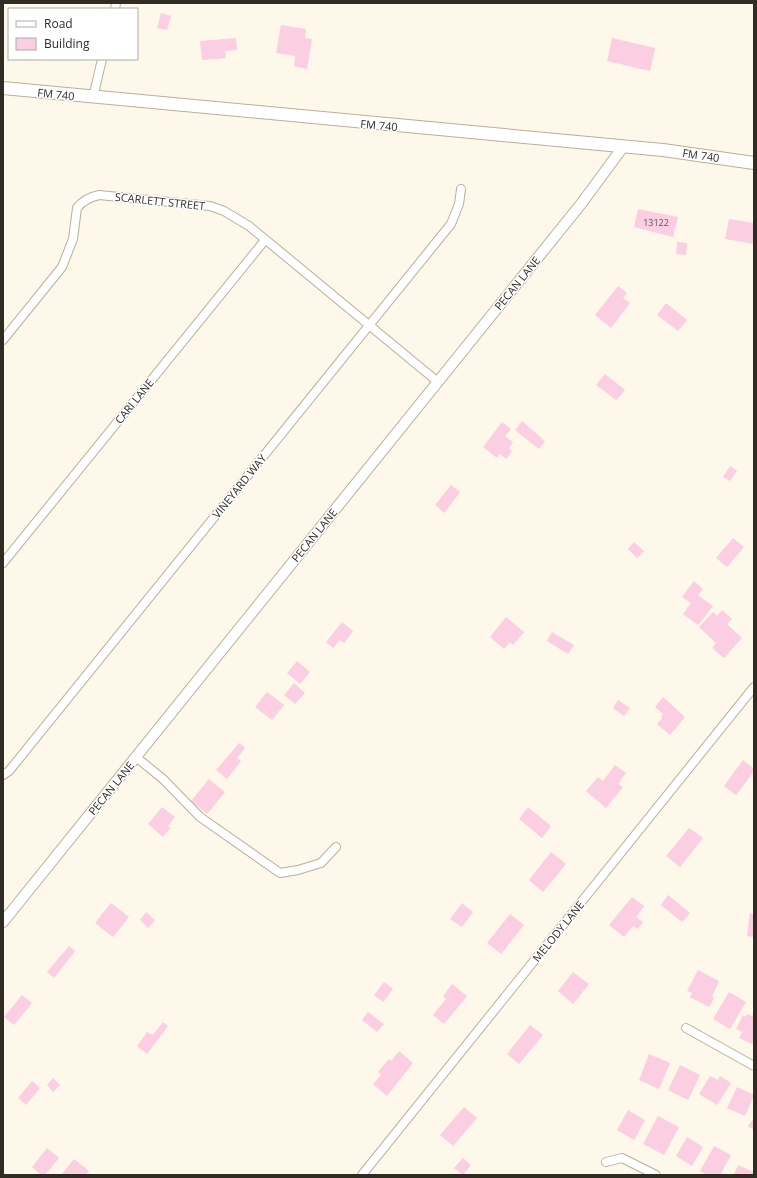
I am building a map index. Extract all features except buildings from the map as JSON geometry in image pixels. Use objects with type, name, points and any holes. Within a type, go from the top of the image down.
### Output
[{"type":"main road","name":"FM 740","points":[[3,88],[93,98],[663,150],[754,163]]},
{"type":"street","points":[[93,98],[102,60]]},
{"type":"street","name":"PECAN LANE","points":[[3,922],[581,204],[623,147]]},
{"type":"street","name":"VINEYARD WAY","points":[[3,775],[9,771],[451,224],[458,204],[460,189]]},
{"type":"street","name":"SCARLETT STREET","points":[[3,340],[62,267],[73,239],[77,208],[81,203],[90,197],[99,195],[210,206],[234,217],[265,240],[438,382]]},
{"type":"street","name":"CARI LANE","points":[[3,563],[265,240]]},
{"type":"street","name":"MELODY LANE","points":[[362,1175],[754,687]]},
{"type":"street","points":[[136,756],[163,779],[200,818],[280,873],[298,870],[320,862],[336,848]]},
{"type":"street","points":[[686,1028],[754,1066]]},
{"type":"street","points":[[606,1162],[622,1158],[656,1175]]}]
